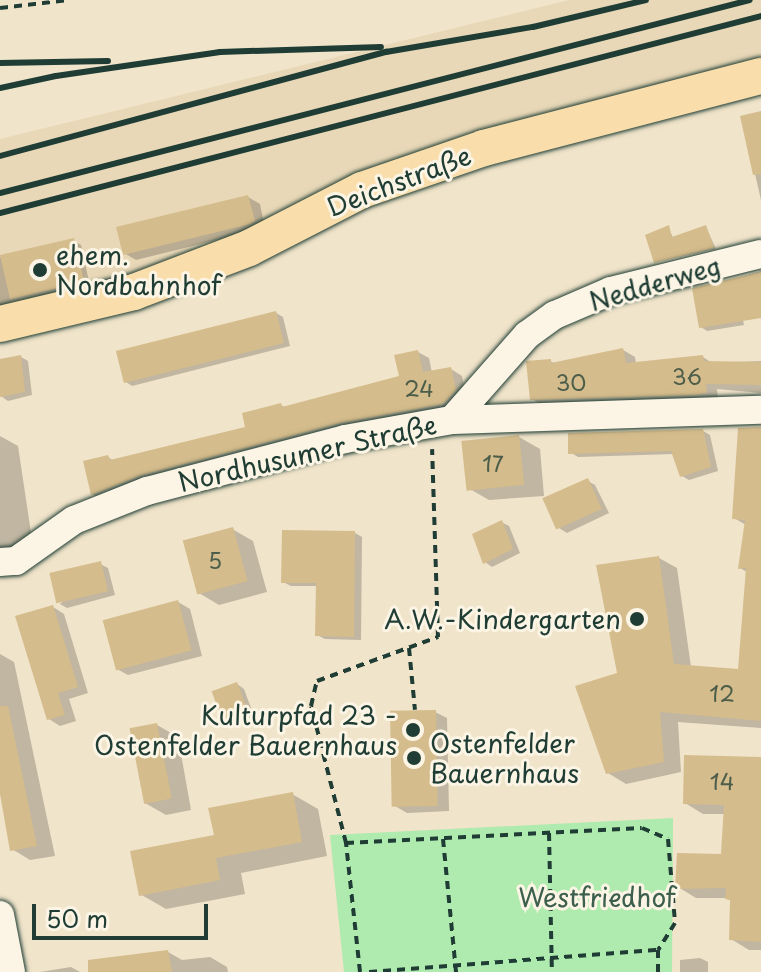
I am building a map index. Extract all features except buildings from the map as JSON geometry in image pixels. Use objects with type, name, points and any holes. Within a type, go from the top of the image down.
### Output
[{"type":"main road","name":"Deichstraße","points":[[0,324],[134,292],[249,248],[362,190],[484,148],[761,76]]},
{"type":"street","name":"Nedderweg","points":[[442,422],[527,335],[555,315],[611,291],[761,254]]},
{"type":"street","name":"Nordhusumer Straße","points":[[5,566],[74,520],[147,491],[345,439],[442,422],[761,410]]},
{"type":"street","points":[[0,915],[11,972]]},
{"type":"path","points":[[0,8],[69,0]]},
{"type":"path","points":[[360,972],[346,843],[311,706],[317,681],[438,637],[442,422]]},
{"type":"path","points":[[409,648],[415,710]]},
{"type":"path","points":[[346,843],[642,828],[668,839],[675,923],[658,950],[658,972]]},
{"type":"path","points":[[549,833],[552,972]]},
{"type":"path","points":[[443,838],[455,969]]},
{"type":"path","points":[[369,972],[455,969],[658,950]]},
{"type":"shaded area","points":[[569,0],[761,0],[761,62],[129,281],[0,310],[0,139]]},
{"type":"green space","name":"Westfriedhof","points":[[673,818],[672,972],[344,972],[330,835]]},
{"type":"railway","points":[[0,156],[386,52],[533,27],[646,0]]},
{"type":"railway","points":[[0,193],[750,0]]},
{"type":"railway","points":[[0,213],[761,16]]},
{"type":"railway","points":[[0,88],[56,76],[220,52],[381,47]]},
{"type":"railway","points":[[0,63],[108,61]]},
{"type":"place","name":"ehem. Nordbahnhof","points":[[40,270]]},
{"type":"place","name":"A.W.-Kindergarten","points":[[637,619]]},
{"type":"place","name":"Kulturpfad 23 - Ostenfelder Bauernhaus","points":[[413,730]]},
{"type":"place","name":"Ostenfelder Bauernhaus","points":[[414,758]]}]
